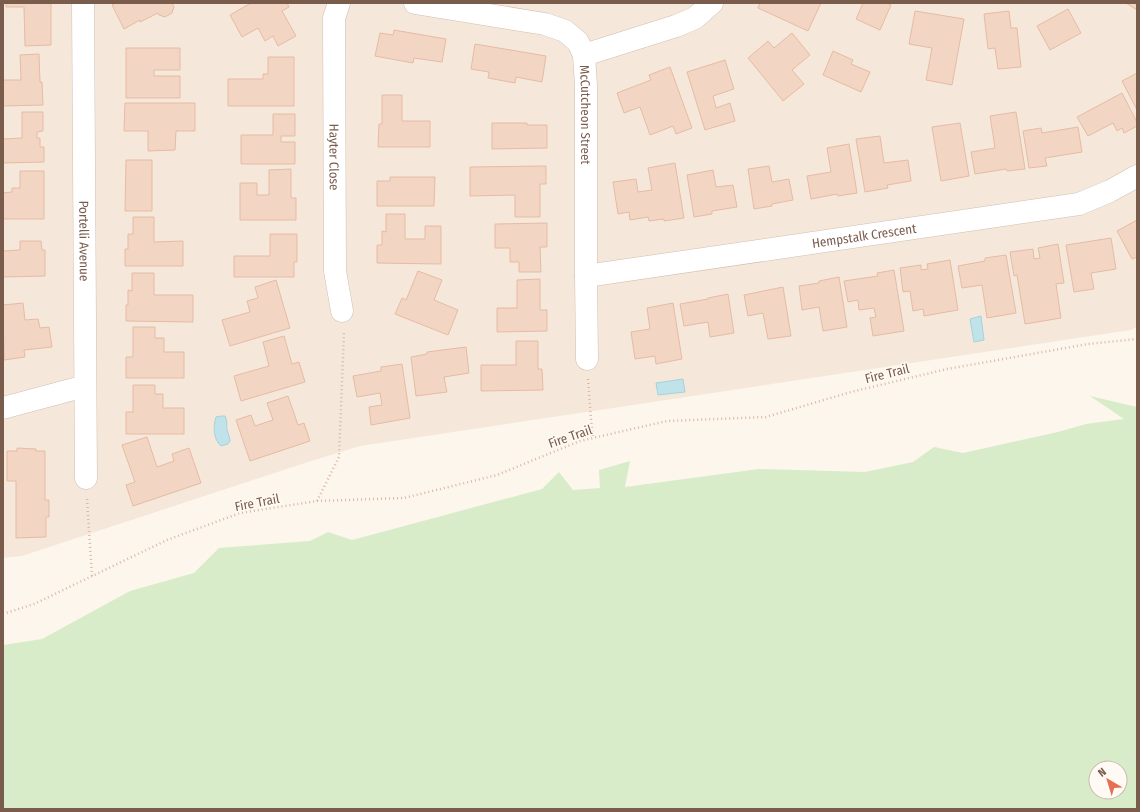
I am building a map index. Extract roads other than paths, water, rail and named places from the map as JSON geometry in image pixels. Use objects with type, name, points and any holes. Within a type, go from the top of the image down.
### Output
[{"type":"street","name":"Portelli Avenue","points":[[83,3],[86,478]]},
{"type":"street","name":"Hayter Close","points":[[339,3],[334,18],[335,271],[342,311]]},
{"type":"street","name":"McCutcheon Street","points":[[415,3],[545,24],[565,31],[578,42],[584,55],[586,86],[587,359]]},
{"type":"street","points":[[584,55],[676,26],[695,18],[712,3]]},
{"type":"street","name":"Hempstalk Crescent","points":[[586,276],[1079,204],[1110,191],[1137,176]]},
{"type":"street","points":[[3,408],[85,386]]},
{"type":"water","points":[[981,316],[984,340],[974,342],[970,319]]},
{"type":"water","points":[[683,379],[685,392],[658,395],[656,383]]},
{"type":"water","points":[[225,416],[226,418],[230,441],[228,444],[221,446],[216,440],[214,424],[216,417]]}]
